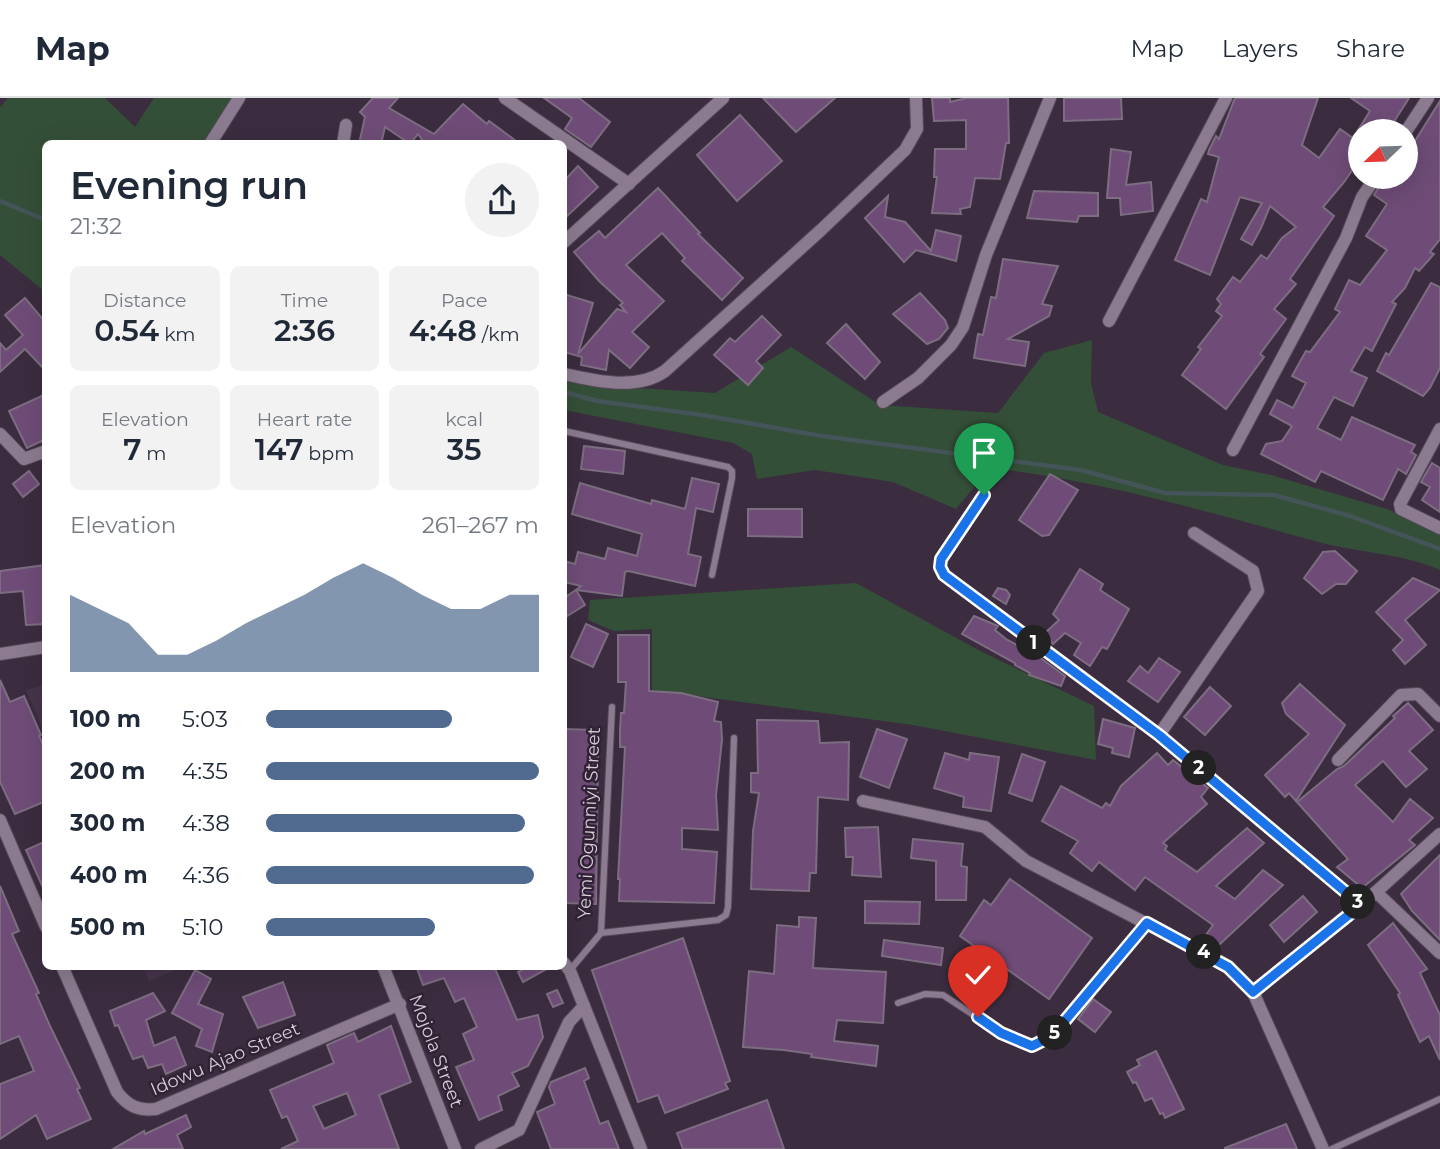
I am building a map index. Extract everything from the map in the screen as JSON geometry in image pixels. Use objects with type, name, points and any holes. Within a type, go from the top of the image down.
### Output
[{"type":"street","points":[[213,140],[239,98]]},
{"type":"street","points":[[505,98],[566,140]]},
{"type":"street","points":[[567,239],[723,98]]},
{"type":"street","points":[[567,375],[612,383],[645,380],[665,371],[905,150],[917,130],[916,98]]},
{"type":"street","points":[[884,402],[918,378],[951,345],[963,327],[986,255],[1050,98]]},
{"type":"street","points":[[1109,321],[1226,98]]},
{"type":"street","points":[[1414,119],[1428,98]]},
{"type":"street","points":[[344,140],[346,125]]},
{"type":"street","points":[[567,141],[629,184]]},
{"type":"street","points":[[1233,450],[1346,237],[1368,189]]},
{"type":"street","points":[[1440,429],[1400,504],[1406,513],[1440,528]]},
{"type":"street","points":[[0,434],[24,459],[42,452]]},
{"type":"street","points":[[984,495],[941,559],[940,567],[944,575],[1159,735],[1361,905]]},
{"type":"street","points":[[1159,735],[1258,591],[1253,571],[1194,533]]},
{"type":"street","points":[[0,654],[42,648]]},
{"type":"street","points":[[1338,760],[1401,695],[1418,694],[1440,716]]},
{"type":"street","points":[[863,801],[985,828],[1026,861],[1228,967],[1253,992],[1323,1149]]},
{"type":"street","points":[[0,820],[42,918]]},
{"type":"street","points":[[1253,992],[1361,905],[1440,834]]},
{"type":"street","points":[[1376,892],[1440,953]]},
{"type":"street","points":[[567,967],[641,1149]]},
{"type":"street","name":"Idowu Ajao Street","points":[[64,970],[117,1092],[124,1102],[145,1110],[156,1110],[400,1004]]},
{"type":"street","name":"Mojola Street","points":[[385,970],[455,1149]]},
{"type":"street","points":[[481,1149],[519,1130],[569,1022],[584,1006]]},
{"type":"lane","points":[[567,431],[728,467],[732,471],[732,478],[712,575]]},
{"type":"lane","name":"Yemi Ogunniyi Street","points":[[567,967],[586,954],[601,933],[612,707]]},
{"type":"lane","points":[[601,933],[718,920],[726,915],[734,738]]},
{"type":"lane","points":[[898,1003],[925,994],[943,995],[1001,1033],[1032,1046],[1052,1036],[1147,923]]},
{"type":"lane","points":[[1332,1149],[1440,1098]]},
{"type":"shaded area","points":[[42,686],[42,728],[26,690]]},
{"type":"shaded area","points":[[145,970],[175,970],[149,981]]},
{"type":"green space","points":[[8,98],[105,98],[135,127],[154,98],[232,98],[214,140],[42,140],[42,290],[0,255],[0,107]]},
{"type":"green space","points":[[1092,340],[1091,383],[1098,412],[1223,465],[1271,475],[1387,509],[1440,531],[1440,570],[1412,560],[1326,544],[1118,490],[990,468],[956,509],[893,482],[815,470],[757,479],[752,454],[733,443],[567,411],[567,379],[607,386],[715,393],[791,347],[880,405],[998,413],[1044,353]]},
{"type":"green space","points":[[856,583],[982,652],[1094,706],[1096,760],[913,725],[652,690],[652,629],[614,631],[588,620],[590,600]]},
{"type":"building","points":[[373,98],[398,98],[389,108],[434,134],[463,104],[487,124],[489,121],[515,140],[422,140],[418,134],[413,140],[404,140],[385,127],[382,140],[360,140],[365,117],[360,112]]},
{"type":"building","points":[[544,98],[579,98],[610,122],[591,147],[565,129],[572,118]]},
{"type":"building","points":[[763,98],[835,98],[796,132]]},
{"type":"building","points":[[932,98],[950,98],[950,102],[967,98],[1008,98],[1009,143],[1006,143],[1000,179],[975,178],[970,207],[960,209],[961,214],[932,213],[937,177],[934,177],[935,149],[966,149],[966,120],[934,121]]},
{"type":"building","points":[[1064,98],[1121,98],[1122,119],[1064,121]]},
{"type":"building","points":[[1235,98],[1318,98],[1302,145],[1319,158],[1340,129],[1348,135],[1348,176],[1323,207],[1334,216],[1290,279],[1296,284],[1274,309],[1286,319],[1260,354],[1264,357],[1226,409],[1182,375],[1201,349],[1198,347],[1222,316],[1216,311],[1221,304],[1217,299],[1233,277],[1240,282],[1261,255],[1267,259],[1282,238],[1296,227],[1270,206],[1252,245],[1241,239],[1262,203],[1240,197],[1210,275],[1175,260],[1201,199],[1207,202],[1219,157],[1208,154],[1216,136],[1219,139]]},
{"type":"building","points":[[1351,98],[1409,98],[1396,119],[1365,119],[1370,111]]},
{"type":"building","points":[[1440,101],[1440,239],[1430,252],[1434,254],[1419,271],[1415,268],[1405,288],[1392,302],[1396,304],[1372,351],[1365,347],[1351,371],[1367,378],[1353,406],[1334,397],[1317,428],[1341,440],[1352,417],[1415,445],[1411,452],[1416,455],[1406,474],[1398,469],[1383,500],[1321,471],[1315,482],[1261,454],[1266,444],[1282,441],[1292,426],[1270,414],[1277,400],[1293,408],[1306,383],[1292,376],[1306,351],[1310,352],[1340,312],[1335,309],[1349,280],[1360,285],[1387,250],[1366,236],[1387,204],[1374,195],[1378,189],[1418,189],[1418,136]]},
{"type":"building","points":[[740,115],[782,161],[737,201],[697,155]]},
{"type":"building","points":[[1111,149],[1131,152],[1126,185],[1151,182],[1153,211],[1121,215],[1120,198],[1107,198]]},
{"type":"building","points":[[578,166],[598,187],[567,216],[567,178]]},
{"type":"building","points":[[658,188],[700,233],[698,234],[743,278],[722,300],[682,261],[685,258],[662,233],[626,265],[664,301],[632,332],[649,347],[630,368],[609,350],[606,370],[581,365],[582,357],[567,353],[567,295],[593,303],[578,354],[617,309],[626,312],[620,305],[623,303],[574,252],[599,231],[605,238]]},
{"type":"building","points":[[1034,191],[1098,193],[1098,216],[1079,216],[1077,222],[1027,218]]},
{"type":"building","points":[[888,196],[885,217],[905,222],[931,251],[936,230],[961,236],[956,261],[916,250],[904,262],[865,218]]},
{"type":"building","points":[[1003,259],[1058,266],[1042,304],[1052,306],[1049,316],[1008,339],[1029,342],[1025,366],[974,358],[978,334],[983,335],[991,297],[996,298]]},
{"type":"building","points":[[1431,283],[1440,287],[1440,368],[1423,396],[1377,371]]},
{"type":"building","points":[[920,293],[945,320],[948,328],[939,339],[927,344],[893,314]]},
{"type":"building","points":[[25,298],[42,318],[42,367],[25,349],[0,372],[0,343],[6,350],[23,335],[5,315]]},
{"type":"building","points":[[762,316],[781,335],[756,361],[763,368],[748,385],[714,355],[730,338],[735,342]]},
{"type":"building","points":[[846,324],[880,362],[865,379],[827,343]]},
{"type":"building","points":[[42,396],[42,441],[27,448],[9,411]]},
{"type":"building","points":[[584,446],[625,451],[623,474],[581,469]]},
{"type":"building","points":[[1432,463],[1440,468],[1440,512],[1422,500],[1430,487],[1421,482]]},
{"type":"building","points":[[29,471],[39,484],[23,497],[13,484]]},
{"type":"building","points":[[1050,474],[1078,490],[1049,535],[1042,536],[1019,520]]},
{"type":"building","points":[[692,478],[719,484],[713,512],[696,508],[688,554],[701,557],[695,586],[628,571],[625,572],[622,596],[576,590],[581,586],[567,583],[567,562],[575,564],[578,552],[605,559],[608,548],[637,556],[642,534],[572,514],[580,483],[651,504],[652,500],[685,509]]},
{"type":"building","points":[[748,509],[802,509],[802,537],[748,536]]},
{"type":"building","points":[[1335,551],[1357,571],[1346,584],[1336,584],[1322,594],[1304,578],[1323,552]]},
{"type":"building","points":[[42,566],[42,624],[26,625],[23,591],[0,593],[0,571]]},
{"type":"building","points":[[1080,569],[1103,584],[1100,590],[1129,609],[1107,649],[1102,647],[1090,666],[1074,655],[1081,643],[1065,633],[1053,644],[1044,634],[1059,620],[1053,614]]},
{"type":"building","points":[[1413,578],[1440,590],[1405,620],[1426,645],[1405,664],[1393,650],[1403,640],[1376,612]]},
{"type":"building","points":[[998,588],[1006,590],[1010,595],[1006,604],[993,596]]},
{"type":"building","points":[[576,590],[585,605],[567,616],[567,596]]},
{"type":"building","points":[[974,616],[998,626],[995,630],[1006,639],[1042,659],[1065,676],[1061,686],[1029,675],[1030,673],[1015,663],[962,634]]},
{"type":"building","points":[[586,624],[608,634],[593,667],[571,657]]},
{"type":"building","points":[[618,635],[649,635],[649,691],[681,693],[718,702],[714,721],[721,722],[722,740],[716,795],[718,830],[682,828],[682,849],[717,852],[714,903],[619,901],[625,747],[620,747],[620,731],[626,682],[618,682]]},
{"type":"building","points":[[1159,658],[1180,672],[1158,702],[1128,681],[1140,666],[1148,673]]},
{"type":"building","points":[[0,680],[10,702],[24,696],[41,735],[42,803],[15,814],[0,782]]},
{"type":"building","points":[[1300,684],[1345,725],[1296,801],[1289,793],[1285,797],[1265,775],[1309,734],[1286,714],[1282,703]]},
{"type":"building","points":[[1210,687],[1231,706],[1205,735],[1184,717]]},
{"type":"building","points":[[1408,703],[1433,730],[1409,751],[1427,769],[1406,787],[1383,761],[1355,785],[1393,822],[1410,799],[1433,818],[1409,840],[1415,845],[1362,888],[1337,867],[1348,859],[1297,802],[1344,766]]},
{"type":"building","points":[[1103,719],[1135,728],[1129,757],[1112,753],[1113,748],[1098,744]]},
{"type":"building","points":[[757,720],[818,721],[820,743],[849,742],[848,800],[818,797],[816,873],[810,873],[809,891],[751,889],[753,831],[759,793],[751,792],[751,773],[758,773]]},
{"type":"building","points":[[567,729],[594,730],[593,756],[598,756],[596,904],[567,903]]},
{"type":"building","points":[[877,729],[907,739],[889,788],[860,777]]},
{"type":"building","points":[[945,753],[969,760],[970,753],[999,757],[991,811],[963,807],[964,797],[934,788]]},
{"type":"building","points":[[1157,753],[1168,765],[1173,760],[1208,788],[1201,797],[1207,804],[1163,843],[1167,846],[1165,850],[1197,872],[1247,828],[1264,843],[1216,886],[1235,899],[1263,870],[1283,885],[1219,945],[1206,935],[1213,925],[1145,877],[1135,890],[1099,862],[1092,871],[1070,853],[1078,841],[1042,821],[1061,786],[1102,808],[1106,803],[1110,806],[1121,786]]},
{"type":"building","points":[[1022,754],[1045,762],[1032,801],[1009,793]]},
{"type":"building","points":[[878,827],[881,877],[852,875],[853,857],[846,857],[845,828]]},
{"type":"building","points":[[913,839],[963,844],[961,866],[967,867],[966,900],[936,900],[936,861],[911,858]]},
{"type":"building","points":[[42,843],[42,885],[26,850]]},
{"type":"building","points":[[1440,855],[1440,940],[1412,911],[1401,894]]},
{"type":"building","points":[[1010,879],[1092,938],[1049,999],[960,936],[984,900],[991,905]]},
{"type":"building","points":[[0,886],[19,931],[12,934],[91,1119],[47,1139],[36,1115],[0,1139],[0,1084],[34,1071],[19,1036],[0,1044]]},
{"type":"building","points":[[1303,896],[1317,912],[1284,942],[1270,925]]},
{"type":"building","points":[[865,901],[920,902],[919,924],[865,923]]},
{"type":"building","points":[[799,917],[816,918],[813,968],[886,972],[883,1023],[837,1020],[834,1041],[878,1046],[876,1066],[811,1057],[812,1054],[784,1050],[743,1047],[749,971],[774,974],[777,925],[799,927]]},
{"type":"building","points":[[1393,923],[1427,969],[1420,973],[1440,1015],[1440,1060],[1429,1036],[1420,1042],[1398,995],[1400,993],[1368,945]]},
{"type":"building","points":[[683,938],[730,1081],[725,1083],[728,1089],[665,1113],[658,1095],[638,1102],[592,970]]},
{"type":"building","points":[[884,940],[943,948],[941,965],[882,956]]},
{"type":"building","points":[[195,970],[211,979],[198,1004],[223,1014],[212,1052],[196,1046],[202,1029],[172,1013]]},
{"type":"building","points":[[417,970],[496,970],[517,1020],[538,1015],[543,1037],[528,1066],[512,1073],[519,1086],[498,1096],[502,1110],[479,1120],[456,1067],[474,1060],[463,1034],[477,1027],[464,998],[455,1002],[444,978],[423,985]]},
{"type":"building","points":[[522,970],[545,970],[523,982],[518,972]]},
{"type":"building","points":[[283,982],[295,1015],[258,1028],[243,997]]},
{"type":"building","points":[[557,990],[563,1003],[553,1007],[547,994]]},
{"type":"building","points":[[153,993],[165,1011],[146,1020],[154,1046],[175,1037],[186,1065],[166,1074],[162,1064],[148,1068],[143,1056],[133,1059],[110,1011]]},
{"type":"building","points":[[1093,999],[1111,1012],[1095,1032],[1078,1019]]},
{"type":"building","points":[[391,1026],[411,1082],[379,1095],[399,1149],[281,1149],[298,1141],[287,1116],[282,1118],[270,1090],[334,1063],[327,1045],[354,1033],[358,1042]],"holes":[[[347,1093],[356,1115],[324,1129],[313,1106]]]},
{"type":"building","points":[[1156,1051],[1184,1109],[1165,1118],[1152,1098],[1145,1101],[1136,1082],[1133,1083],[1127,1072],[1140,1065],[1137,1060]]},
{"type":"building","points":[[585,1068],[589,1078],[584,1081],[600,1124],[608,1121],[619,1149],[551,1149],[537,1112],[555,1104],[549,1087],[551,1082]]},
{"type":"building","points":[[767,1100],[784,1149],[683,1149],[677,1133]]},
{"type":"building","points":[[186,1115],[191,1127],[177,1135],[183,1149],[113,1149],[144,1131],[145,1134]]},
{"type":"building","points":[[1286,1124],[1297,1149],[1225,1149],[1225,1148]]},
{"type":"waterway","points":[[0,201],[42,218]]},
{"type":"waterway","points":[[567,393],[597,401],[702,415],[822,436],[1081,470],[1165,493],[1274,495],[1350,516],[1440,549]]},
{"type":"route","points":[[978,1017],[1001,1033],[1032,1046],[1052,1036],[1147,923],[1228,967],[1253,992],[1361,905],[1159,735],[944,575],[940,567],[941,559],[984,495]]}]
